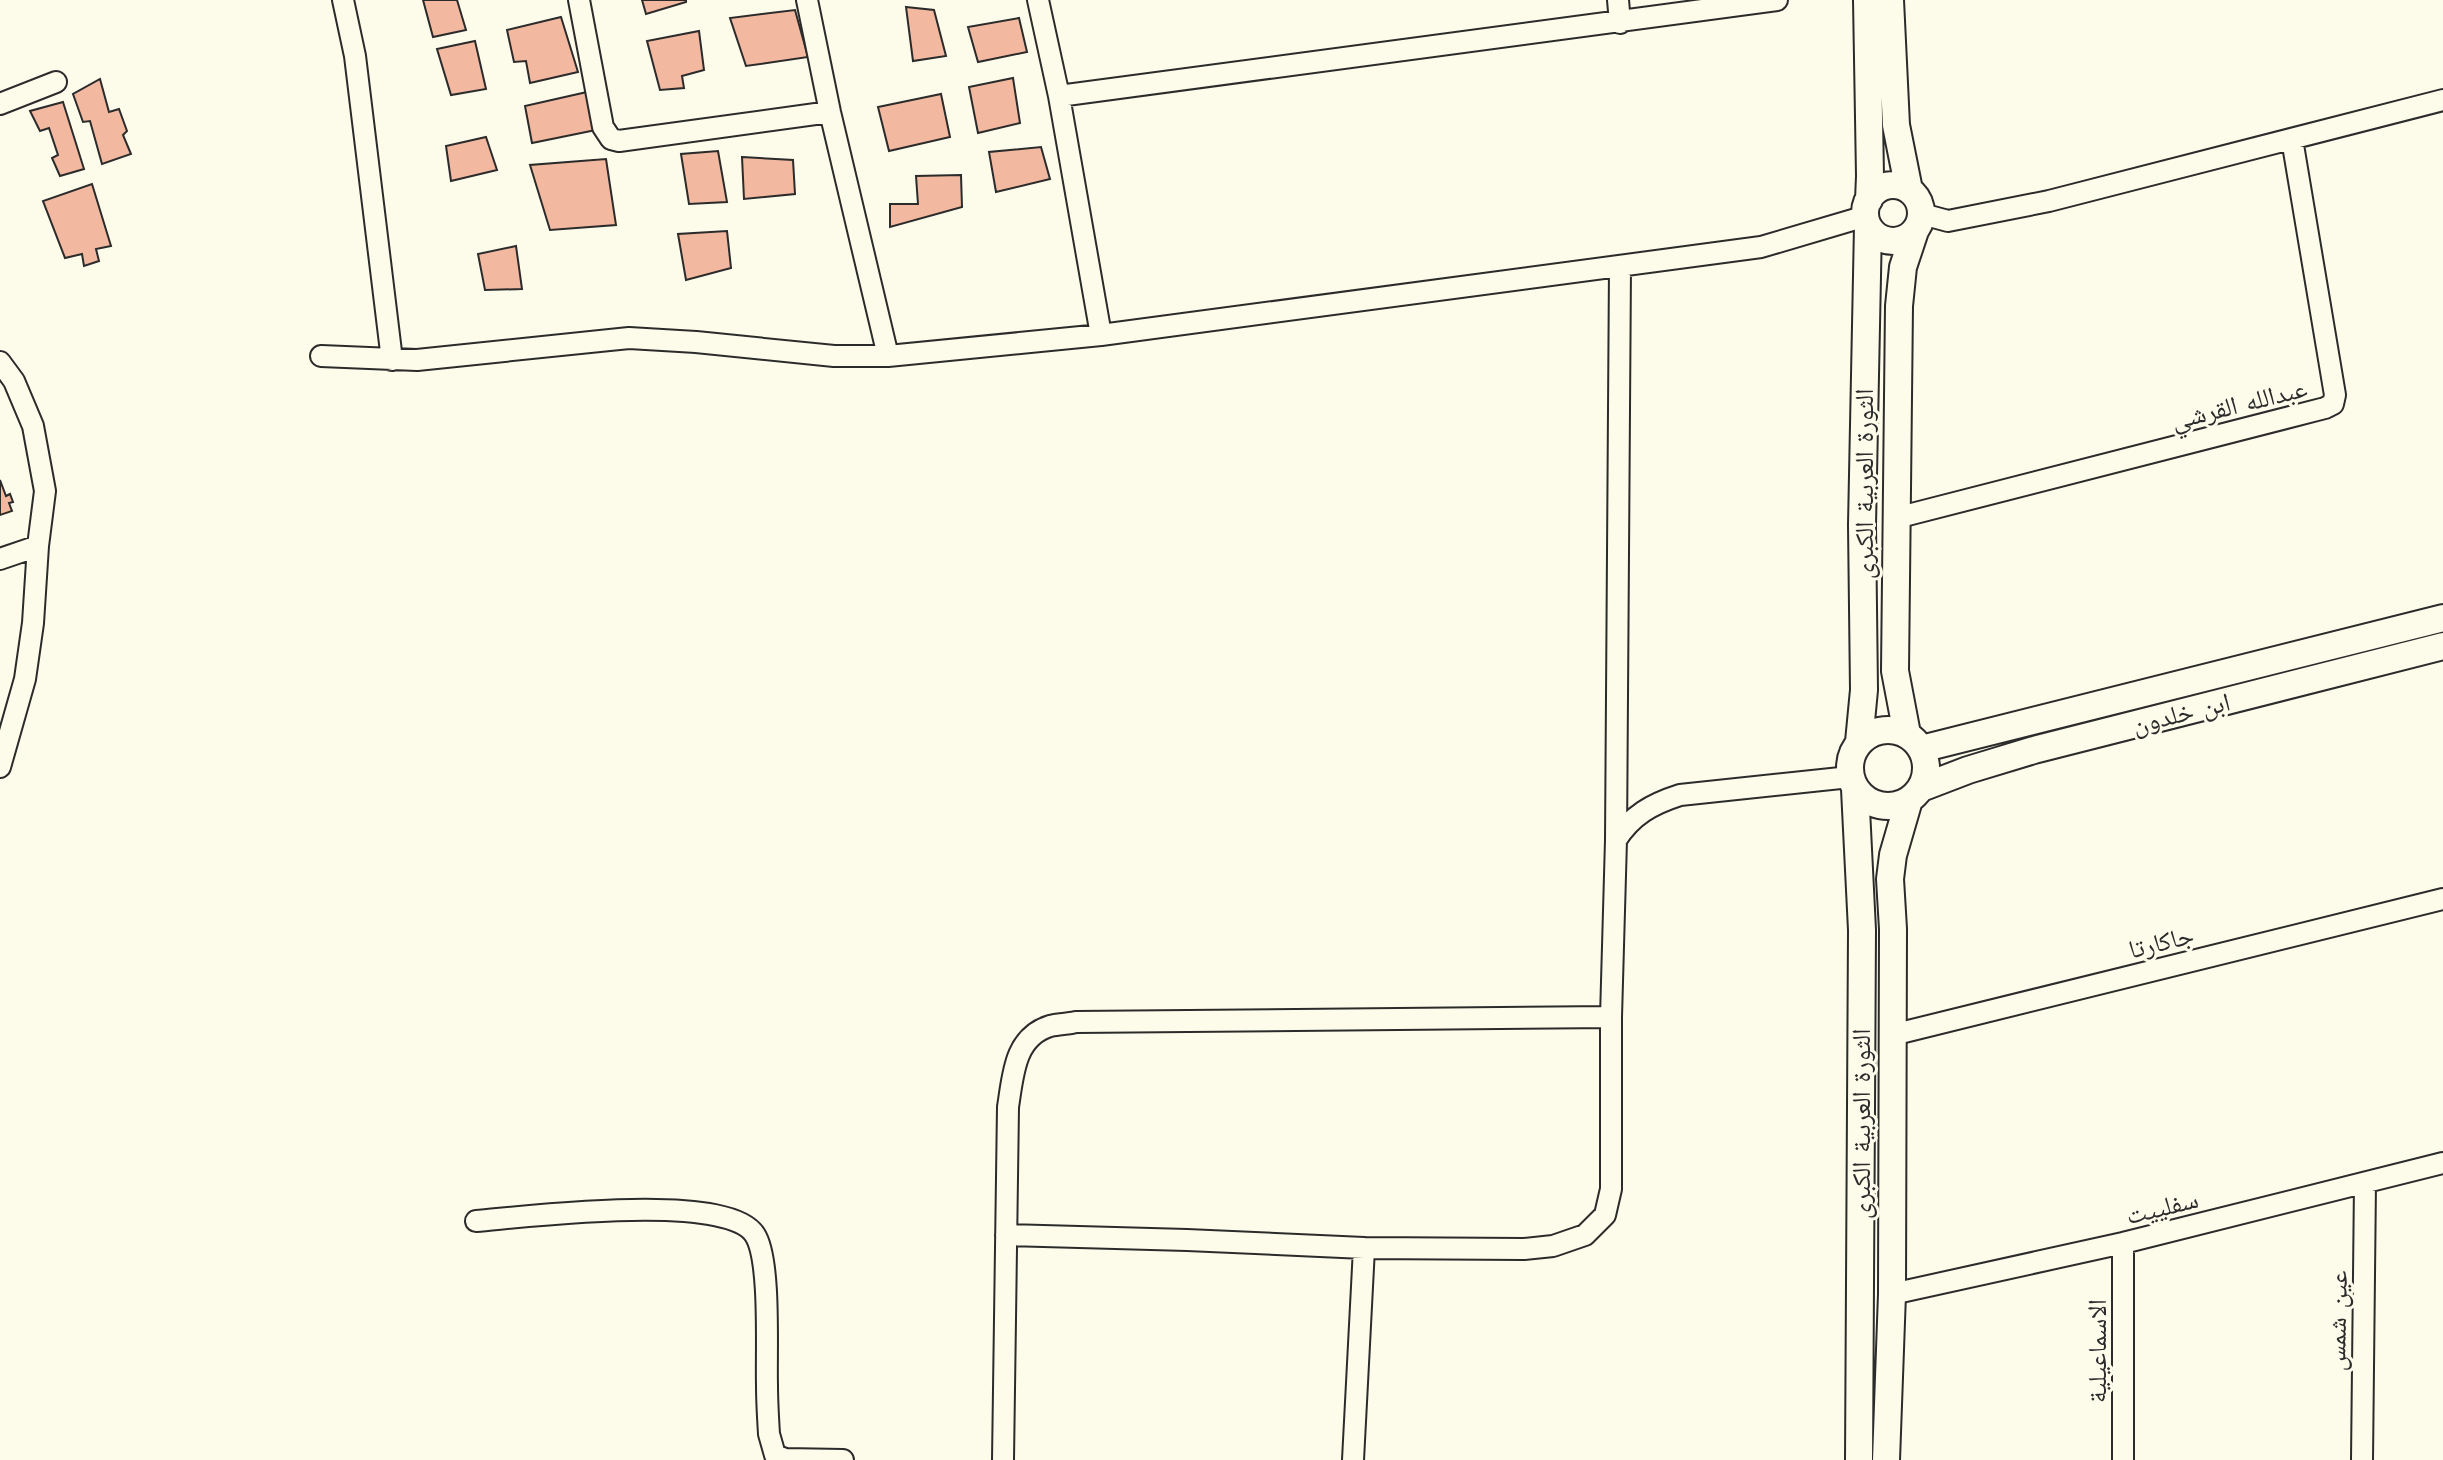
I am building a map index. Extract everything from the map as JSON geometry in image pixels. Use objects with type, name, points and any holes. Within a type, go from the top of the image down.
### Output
[{"type":"street","points":[[343,0],[355,56],[392,360]]},
{"type":"street","points":[[579,0],[603,127],[611,139],[619,141],[830,112]]},
{"type":"street","points":[[807,0],[830,112],[888,356]]},
{"type":"street","points":[[1038,0],[1059,96],[1101,335]]},
{"type":"street","points":[[1618,0],[1620,23]]},
{"type":"street","points":[[1059,96],[1777,0]]},
{"type":"street","name":"الثورة العربية الكبرى","points":[[1859,742],[1864,690],[1862,525],[1870,176],[1867,0]]},
{"type":"street","points":[[1890,0],[1896,125],[1909,190]]},
{"type":"street","points":[[0,104],[56,82]]},
{"type":"street","points":[[1918,222],[1948,221],[2036,203],[2443,100]]},
{"type":"street","name":"عبدالله القرشي","points":[[1896,518],[2333,404],[2335,395],[2292,139]]},
{"type":"street","points":[[321,356],[437,359],[629,338],[834,356],[888,356],[1101,335],[1761,247],[1868,214],[1882,187],[1901,186],[1916,196],[1918,222],[1908,237],[1891,241],[1882,239],[1868,214]]},
{"type":"street","name":"الثورة العربية الكبرى","points":[[1914,742],[1895,671],[1896,518],[1899,306],[1903,267],[1918,222]]},
{"type":"street","points":[[1006,1235],[1364,1248],[1524,1249],[1553,1246],[1585,1235],[1605,1215],[1611,1189],[1620,267]]},
{"type":"street","points":[[0,362],[14,381],[33,426],[45,491],[25,679],[0,767]]},
{"type":"street","points":[[0,559],[38,546]]},
{"type":"street","name":"ابن خلدون","points":[[1914,742],[2443,618]]},
{"type":"street","name":"ابن خلدون","points":[[1915,794],[1968,770],[2034,750],[2443,646]]},
{"type":"street","points":[[1882,730],[1895,730],[1914,742],[1926,766],[1915,794],[1898,805],[1886,807],[1863,798],[1852,783],[1849,764],[1859,742],[1882,730]]},
{"type":"street","points":[[1616,840],[1637,814],[1658,802],[1680,795],[1852,783]]},
{"type":"street","name":"الثورة العربية الكبرى","points":[[1852,783],[1862,930],[1859,1460]]},
{"type":"street","name":"الثورة العربية الكبرى","points":[[1886,1460],[1892,1294],[1893,929],[1890,879],[1893,855],[1915,794]]},
{"type":"street","name":"جاكارتا","points":[[1892,1035],[2443,899]]},
{"type":"street","points":[[1862,930],[1893,929]]},
{"type":"street","points":[[1003,1460],[1008,1107],[1016,1057],[1030,1037],[1049,1026],[1076,1022],[1611,1017]]},
{"type":"street","name":"سفلييت","points":[[1892,1294],[2123,1243],[2443,1163]]},
{"type":"street","name":"عين شمس","points":[[2362,1460],[2365,1183]]},
{"type":"street","points":[[476,1221],[640,1209],[696,1211],[734,1218],[746,1225],[755,1233],[762,1259],[771,1446],[775,1455],[785,1459],[843,1460]]},
{"type":"street","name":"الاسماعيلية","points":[[2123,1243],[2123,1460]]},
{"type":"street","points":[[1353,1460],[1364,1248]]},
{"type":"building","points":[[423,0],[457,0],[466,30],[433,37]]},
{"type":"building","points":[[642,0],[686,0],[686,2],[646,14]]},
{"type":"building","points":[[906,7],[934,10],[946,56],[913,61]]},
{"type":"building","points":[[795,10],[808,57],[746,66],[730,18]]},
{"type":"building","points":[[561,17],[578,72],[530,83],[526,61],[514,62],[507,30]]},
{"type":"building","points":[[1019,18],[1027,52],[978,62],[968,27]]},
{"type":"building","points":[[699,31],[704,70],[682,76],[684,88],[660,90],[647,41]]},
{"type":"building","points":[[475,41],[486,89],[451,95],[437,49]]},
{"type":"building","points":[[1013,78],[1020,123],[978,133],[969,87]]},
{"type":"building","points":[[100,79],[109,112],[119,109],[127,131],[123,135],[131,154],[102,164],[90,121],[83,122],[73,94]]},
{"type":"building","points":[[587,92],[596,130],[532,143],[525,106]]},
{"type":"building","points":[[941,94],[950,137],[889,151],[878,107]]},
{"type":"building","points":[[63,102],[84,169],[60,176],[52,158],[58,155],[49,128],[40,131],[30,111]]},
{"type":"building","points":[[486,137],[497,170],[451,181],[446,146]]},
{"type":"building","points":[[1041,147],[1050,179],[996,192],[989,152]]},
{"type":"building","points":[[718,151],[727,202],[689,204],[681,154]]},
{"type":"building","points":[[742,157],[793,160],[795,194],[744,199]]},
{"type":"building","points":[[606,159],[616,225],[550,230],[530,165]]},
{"type":"building","points":[[961,175],[962,207],[890,227],[890,204],[918,204],[916,176]]},
{"type":"building","points":[[92,184],[111,246],[96,249],[99,261],[84,266],[82,254],[65,258],[43,201]]},
{"type":"building","points":[[727,231],[731,268],[686,280],[678,234]]},
{"type":"building","points":[[516,246],[522,289],[485,290],[478,254]]},
{"type":"building","points":[[0,480],[6,496],[10,494],[13,502],[9,503],[12,511],[0,515]]}]
